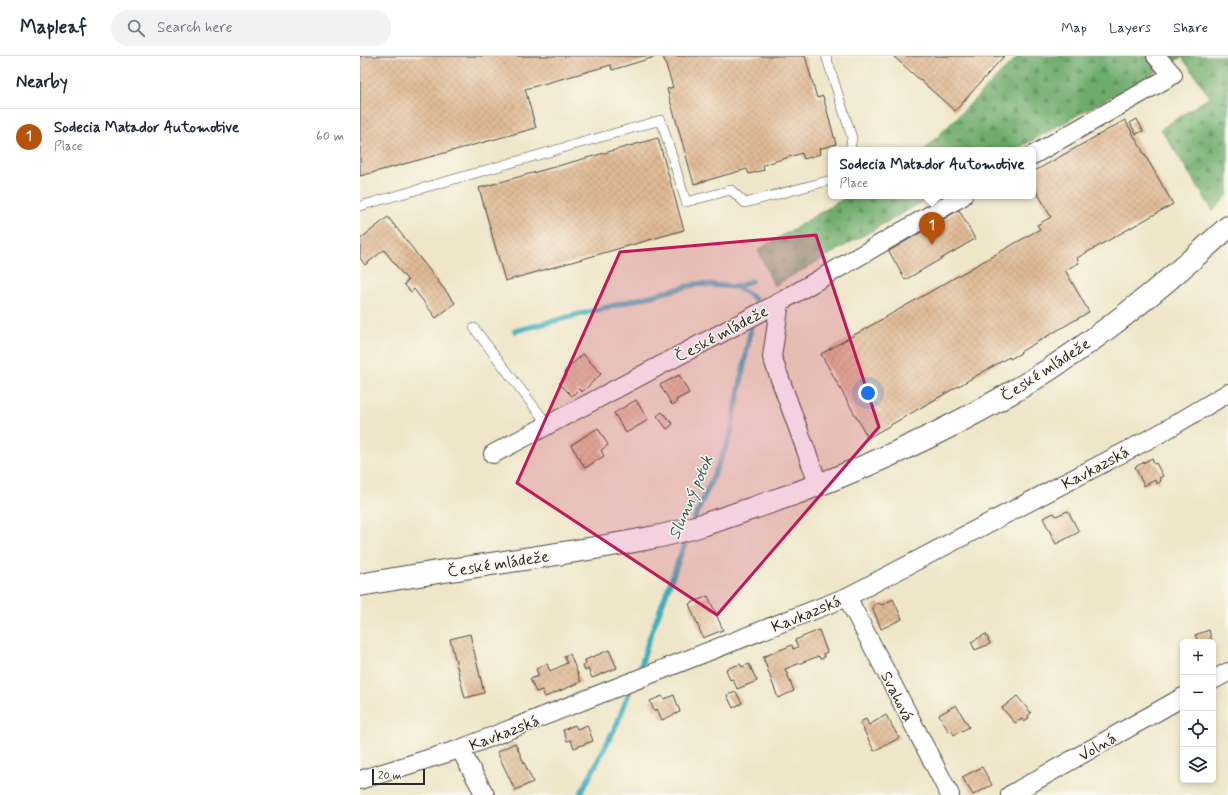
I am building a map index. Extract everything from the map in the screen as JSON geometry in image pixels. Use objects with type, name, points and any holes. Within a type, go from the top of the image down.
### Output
[{"type":"street","points":[[1036,153],[1173,75],[1156,56]]},
{"type":"street","points":[[780,302],[958,199]]},
{"type":"street","name":"České mládeže","points":[[360,585],[651,538],[716,520],[819,486],[889,457],[963,420],[1032,380],[1095,336],[1170,279],[1228,227]]},
{"type":"street","name":"České mládeže","points":[[493,454],[780,302]]},
{"type":"street","name":"České mládeže","points":[[780,302],[772,357],[819,486]]},
{"type":"street","name":"Kavkazská","points":[[360,780],[460,749],[847,597],[1158,434],[1228,393]]},
{"type":"street","name":"Svahová","points":[[847,597],[950,795]]},
{"type":"street","points":[[1216,678],[1228,672]]},
{"type":"street","name":"Volná","points":[[1010,795],[1180,699]]},
{"type":"street","points":[[460,749],[485,795]]},
{"type":"lane","points":[[826,56],[852,138],[850,147]]},
{"type":"lane","points":[[360,206],[661,120],[686,202],[731,190],[745,203],[828,181]]},
{"type":"lane","points":[[474,328],[548,425]]},
{"type":"highlighted area","points":[[816,235],[879,427],[717,615],[517,483],[620,252]]},
{"type":"green space","points":[[1018,56],[1228,56],[1228,195],[1213,211],[1161,129],[1210,97],[1182,57],[1020,147],[927,147]]},
{"type":"green space","points":[[843,199],[928,199],[774,286],[758,250]]},
{"type":"building","points":[[360,56],[658,56],[612,70],[611,65],[525,89],[536,128],[360,176]]},
{"type":"building","points":[[663,56],[805,56],[817,98],[823,96],[836,144],[819,149],[820,154],[804,159],[802,153],[763,165],[764,170],[749,174],[747,169],[694,184],[667,89],[673,87]]},
{"type":"building","points":[[893,56],[1004,56],[955,111]]},
{"type":"building","points":[[1137,119],[1143,131],[1136,134],[1130,123]]},
{"type":"building","points":[[1125,120],[1173,204],[1077,258],[1079,263],[1065,270],[1089,312],[1020,352],[1021,353],[1010,359],[1009,357],[868,438],[821,354],[1040,229],[1037,225],[1051,217],[1036,190],[1036,170]]},
{"type":"building","points":[[658,138],[684,230],[505,281],[479,188]]},
{"type":"building","points":[[959,210],[975,239],[905,280],[889,251]]},
{"type":"building","points":[[388,217],[455,303],[436,318],[414,289],[411,292],[404,284],[408,281],[384,250],[365,265],[360,258],[360,239]]},
{"type":"building","points":[[583,354],[601,374],[582,392],[579,389],[572,396],[559,383],[567,376],[564,372]]},
{"type":"building","points":[[679,375],[689,393],[676,400],[677,402],[672,405],[660,385]]},
{"type":"building","points":[[636,400],[648,420],[626,433],[614,413]]},
{"type":"building","points":[[662,412],[673,424],[667,429],[657,416]]},
{"type":"building","points":[[598,428],[608,445],[601,450],[604,456],[585,468],[571,445]]},
{"type":"building","points":[[1152,458],[1154,464],[1156,463],[1163,476],[1159,478],[1161,481],[1157,484],[1155,480],[1144,486],[1135,467]]},
{"type":"building","points":[[1068,511],[1079,532],[1056,544],[1043,518],[1054,513],[1056,516]]},
{"type":"building","points":[[708,596],[723,630],[703,638],[689,604]]},
{"type":"building","points":[[893,599],[902,619],[881,629],[873,606],[878,603],[882,605]]},
{"type":"building","points":[[819,630],[827,652],[823,654],[825,657],[820,659],[819,656],[785,669],[794,691],[778,698],[763,657],[792,645],[793,649],[798,647],[795,640]]},
{"type":"building","points":[[1209,630],[1211,639],[1197,639],[1195,635]]},
{"type":"building","points":[[470,634],[484,693],[465,698],[450,639]]},
{"type":"building","points":[[986,634],[990,644],[975,650],[971,642]]},
{"type":"building","points":[[609,650],[617,668],[592,678],[588,669],[585,671],[583,666],[586,664],[585,660]]},
{"type":"building","points":[[570,654],[581,682],[545,697],[542,690],[536,692],[530,679],[539,676],[536,669],[547,664],[550,671],[567,663],[564,656]]},
{"type":"building","points":[[740,664],[742,667],[749,664],[757,681],[737,689],[733,679],[730,680],[726,669]]},
{"type":"building","points":[[736,692],[742,703],[733,708],[727,695]]},
{"type":"building","points":[[674,695],[680,712],[662,720],[657,709],[654,711],[650,701],[662,696],[664,699]]},
{"type":"building","points":[[1017,696],[1031,713],[1028,716],[1029,718],[1024,722],[1022,719],[1015,723],[1002,708]]},
{"type":"building","points":[[956,705],[969,727],[954,735],[952,731],[949,732],[939,715]]},
{"type":"building","points":[[886,715],[899,738],[874,751],[860,722],[866,719],[869,725]]},
{"type":"building","points":[[575,725],[577,729],[587,725],[593,741],[574,748],[571,740],[567,741],[563,730]]},
{"type":"building","points":[[515,743],[533,782],[515,790],[497,752]]},
{"type":"building","points":[[982,767],[992,785],[973,795],[962,777]]},
{"type":"waterway","name":"Slunný potok","points":[[751,281],[737,287],[755,299]]},
{"type":"waterway","points":[[515,331],[697,284],[737,287]]},
{"type":"waterway","name":"Slunný potok","points":[[693,522],[730,438],[751,328]]},
{"type":"waterway","name":"Slunný potok","points":[[639,673],[648,642],[688,535]]},
{"type":"waterway","name":"Slunný potok","points":[[580,795],[617,724],[629,693]]},
{"type":"place","name":"Sodecia Matador Automotive","points":[[932,245]]}]
